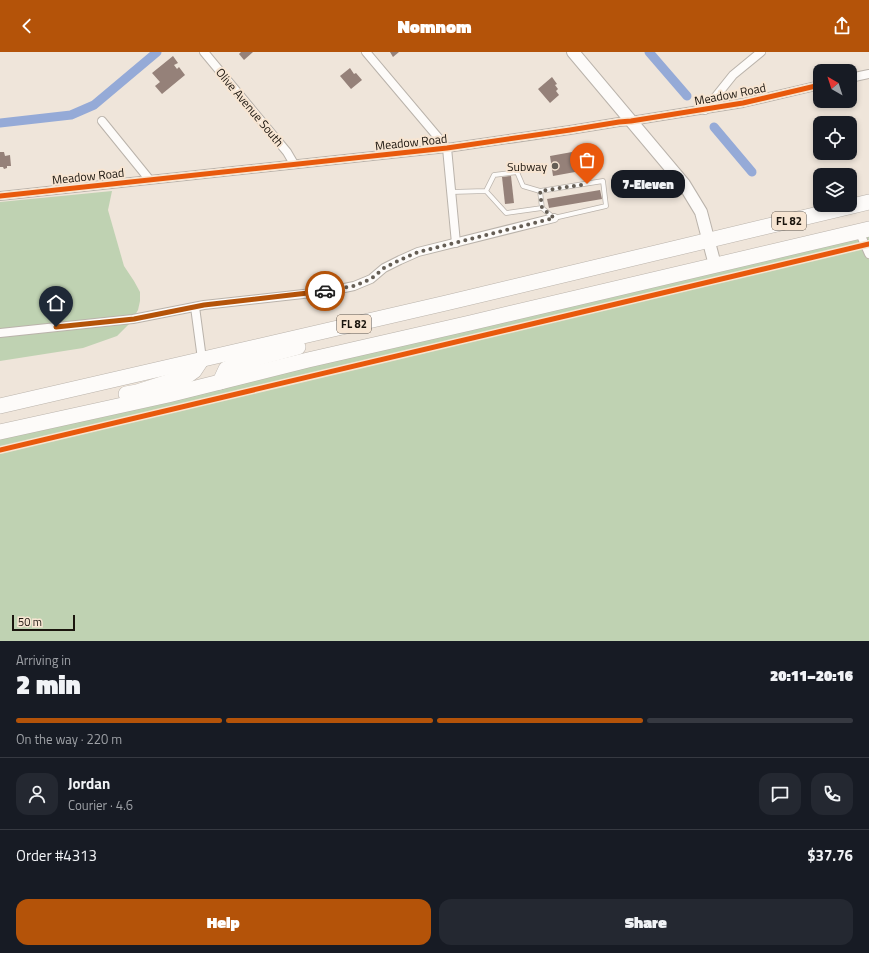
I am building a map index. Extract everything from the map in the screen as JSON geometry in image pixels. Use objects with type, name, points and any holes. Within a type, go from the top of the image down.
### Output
[{"type":"highway","name":"FL 82","points":[[0,406],[446,303],[869,202]]},
{"type":"highway","name":"FL 82","points":[[1,432],[168,395],[308,360],[864,230]]},
{"type":"highway","points":[[220,382],[226,369],[243,362],[284,350],[364,332],[387,316]]},
{"type":"highway","points":[[1,432],[20,419],[137,392],[187,376],[194,371],[202,359]]},
{"type":"street","name":"Olive Avenue South","points":[[204,52],[287,152],[294,164]]},
{"type":"street","points":[[366,52],[447,148],[456,243]]},
{"type":"street","points":[[573,52],[691,193],[701,212],[715,265]]},
{"type":"street","points":[[705,110],[733,75],[761,52]]},
{"type":"street","points":[[857,77],[869,74]]},
{"type":"street","name":"Meadow Road","points":[[0,196],[447,148],[705,110],[744,103],[813,87]]},
{"type":"street","points":[[102,121],[149,179]]},
{"type":"street","points":[[0,333],[134,319],[204,305],[330,291],[354,286],[371,279],[384,268],[418,252],[554,218]]},
{"type":"street","points":[[864,230],[869,254]]},
{"type":"street","points":[[195,307],[202,359]]},
{"type":"lane","points":[[486,191],[494,175],[517,172],[523,186],[540,191],[603,181],[606,206],[554,218],[542,208],[540,191]]},
{"type":"lane","points":[[451,192],[486,191]]},
{"type":"lane","points":[[486,191],[506,214],[542,208]]},
{"type":"green space","points":[[112,191],[108,210],[124,266],[140,292],[138,310],[131,322],[117,336],[83,348],[0,361],[0,202]]},
{"type":"green space","points":[[869,234],[869,641],[0,641],[0,437],[224,386]]},
{"type":"building","points":[[241,52],[253,52],[244,60],[239,54]]},
{"type":"building","points":[[390,52],[399,52],[393,57]]},
{"type":"building","points":[[173,56],[178,63],[174,65],[177,69],[179,67],[185,75],[162,94],[155,86],[160,82],[152,73]]},
{"type":"building","points":[[350,68],[354,74],[356,73],[362,80],[351,89],[340,76]]},
{"type":"building","points":[[552,77],[557,84],[555,85],[558,89],[556,91],[559,95],[550,103],[538,89]]},
{"type":"building","points":[[594,148],[597,168],[553,176],[550,156]]},
{"type":"building","points":[[0,152],[4,152],[5,156],[10,155],[11,166],[7,166],[7,168],[4,169],[3,167],[0,167]]},
{"type":"building","points":[[511,176],[514,203],[505,204],[502,177]]},
{"type":"building","points":[[600,190],[602,199],[549,208],[547,199]]},
{"type":"waterway","points":[[0,123],[71,115],[94,105],[157,52]]},
{"type":"waterway","points":[[649,52],[687,96]]},
{"type":"waterway","points":[[714,127],[752,172]]},
{"type":"cycle path","points":[[0,196],[447,148],[743,103],[813,87]]},
{"type":"cycle path","points":[[0,450],[869,244]]},
{"type":"way so far","points":[[325,291],[354,286],[371,279],[384,268],[418,252],[554,218],[542,208],[540,191],[587,184]]},
{"type":"place","name":"Subway","points":[[555,166]]},
{"type":"place","name":"7-Eleven","points":[[587,184]]},
{"type":"route","points":[[56,327],[134,319],[204,305],[325,291]]}]
